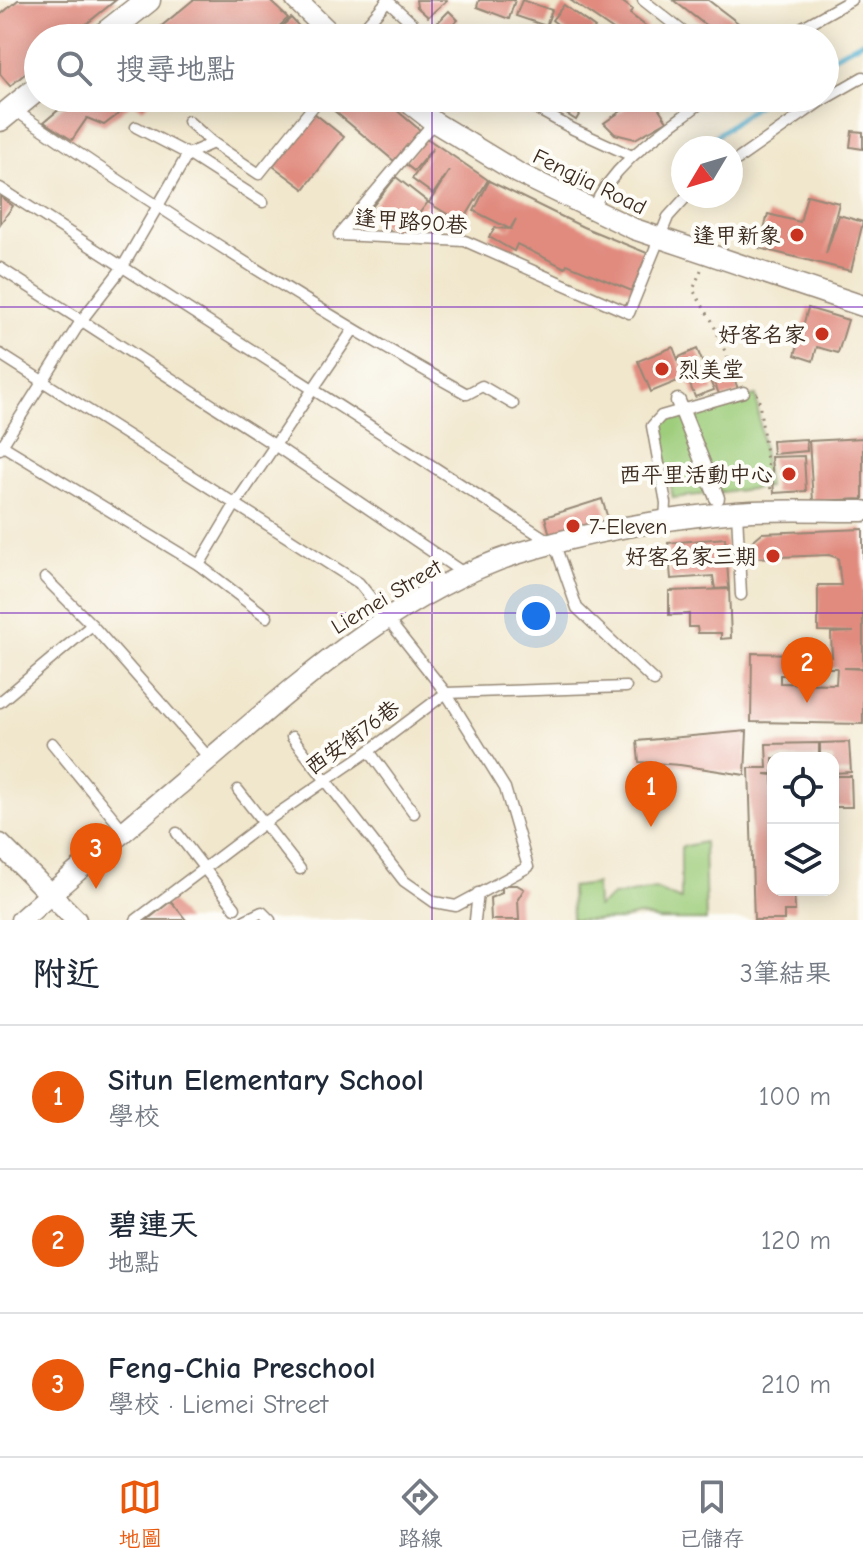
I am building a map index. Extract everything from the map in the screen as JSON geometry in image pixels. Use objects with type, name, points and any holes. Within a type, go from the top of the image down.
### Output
[{"type":"street","points":[[118,24],[148,0]]},
{"type":"street","points":[[296,0],[321,24]]},
{"type":"street","points":[[6,114],[24,99]]},
{"type":"street","name":"Fengjia Road","points":[[421,112],[518,173],[659,239],[863,306]]},
{"type":"street","points":[[680,405],[717,498]]},
{"type":"street","name":"Liemei Street","points":[[21,920],[277,700],[387,618],[467,575],[516,554],[598,533],[665,521],[737,512],[863,511]]},
{"type":"street","points":[[0,844],[76,920]]},
{"type":"lane","points":[[367,24],[387,0],[413,24]]},
{"type":"lane","points":[[643,0],[673,24]]},
{"type":"lane","points":[[808,24],[851,0]]},
{"type":"lane","points":[[839,91],[863,77]]},
{"type":"lane","points":[[188,121],[213,143],[259,174],[309,112]]},
{"type":"lane","points":[[542,112],[632,156]]},
{"type":"lane","points":[[593,210],[601,191],[632,156],[689,112]]},
{"type":"lane","points":[[743,156],[805,112]]},
{"type":"lane","points":[[6,114],[353,330],[467,394],[482,386],[513,404]]},
{"type":"lane","name":"逢甲路90巷","points":[[434,122],[339,235],[465,241],[629,313],[659,239]]},
{"type":"lane","points":[[136,127],[188,154],[263,202]]},
{"type":"lane","points":[[213,143],[188,154],[122,268],[81,321],[0,446],[199,565],[267,617]]},
{"type":"lane","points":[[0,188],[555,545],[577,608],[654,681]]},
{"type":"lane","points":[[659,239],[668,217],[676,208]]},
{"type":"lane","points":[[0,268],[276,446],[467,575]]},
{"type":"lane","points":[[199,565],[236,503],[353,330]]},
{"type":"lane","points":[[0,354],[359,583],[446,693],[505,788],[528,867],[456,906],[434,902],[404,881],[292,737]]},
{"type":"lane","points":[[665,521],[666,503],[652,426],[661,416],[680,405],[744,392]]},
{"type":"lane","points":[[737,512],[741,595]]},
{"type":"lane","points":[[45,578],[92,625],[210,759]]},
{"type":"lane","points":[[0,702],[92,625]]},
{"type":"lane","points":[[446,693],[626,687]]},
{"type":"lane","name":"西安街76巷","points":[[136,920],[264,823],[369,751],[446,693]]},
{"type":"lane","points":[[52,743],[124,831]]},
{"type":"lane","points":[[369,751],[414,813]]},
{"type":"lane","points":[[238,790],[300,869]]},
{"type":"lane","points":[[177,833],[235,908]]},
{"type":"lane","points":[[475,920],[478,893]]},
{"type":"lane","points":[[245,920],[262,912],[270,920]]},
{"type":"path","points":[[707,255],[693,290],[712,321],[744,392],[758,394],[771,494]]},
{"type":"green space","points":[[756,396],[768,487],[673,498],[658,425],[663,418]]},
{"type":"green space","points":[[704,842],[706,920],[659,920],[638,915],[620,920],[572,920],[571,887],[596,884],[597,907],[613,896],[655,889],[681,900],[681,847]]},
{"type":"building","points":[[18,0],[116,0],[86,24],[24,24],[24,74],[10,86],[0,74],[0,15]]},
{"type":"building","points":[[193,0],[269,0],[288,18],[282,24],[164,24]]},
{"type":"building","points":[[416,0],[447,0],[428,17],[417,7]]},
{"type":"building","points":[[479,0],[515,0],[509,19],[477,7]]},
{"type":"building","points":[[522,0],[552,10],[547,24],[516,16]]},
{"type":"building","points":[[570,0],[620,0],[632,9],[630,14],[643,24],[605,24]]},
{"type":"building","points":[[673,0],[708,0],[740,24],[704,24]]},
{"type":"building","points":[[564,5],[590,24],[557,24],[552,20]]},
{"type":"building","points":[[449,11],[458,20],[454,24],[438,22]]},
{"type":"building","points":[[56,112],[121,112],[104,125],[87,118],[72,140],[44,122]]},
{"type":"building","points":[[336,112],[399,112],[420,130],[394,161]]},
{"type":"building","points":[[563,112],[581,112],[576,120]]},
{"type":"building","points":[[620,112],[661,112],[667,121],[635,139],[615,134],[604,123]]},
{"type":"building","points":[[314,113],[344,137],[304,189],[273,166]]},
{"type":"building","points":[[852,131],[863,132],[863,149],[850,147]]},
{"type":"building","points":[[425,137],[488,180],[462,223],[429,203],[449,171],[433,194],[412,179],[433,148],[414,171],[404,163]]},
{"type":"building","points":[[396,177],[428,202],[404,233],[396,235],[367,213]]},
{"type":"building","points":[[489,181],[583,227],[647,253],[632,291],[567,264],[565,268],[517,244],[514,251],[489,237],[495,228],[510,229],[474,211]]},
{"type":"building","name":"逢甲新象","points":[[807,195],[839,203],[826,254],[839,215],[863,222],[851,271],[759,248],[768,214],[800,222]]},
{"type":"building","points":[[0,196],[13,206],[0,224]]},
{"type":"building","name":"好客名家","points":[[808,308],[848,320],[838,353],[817,347],[813,361],[795,355]]},
{"type":"building","name":"烈美堂","points":[[673,347],[685,378],[651,392],[638,361]]},
{"type":"building","points":[[697,349],[714,390],[695,397],[679,357]]},
{"type":"building","points":[[730,367],[739,392],[721,399],[711,374]]},
{"type":"building","points":[[863,438],[863,499],[813,501],[809,441]]},
{"type":"building","points":[[806,439],[807,451],[773,454],[772,441]]},
{"type":"building","name":"西平里活動中心","points":[[804,456],[806,491],[774,493],[771,457]]},
{"type":"building","points":[[602,499],[609,522],[551,539],[545,517]]},
{"type":"building","points":[[863,529],[863,668],[844,668],[863,669],[863,724],[751,722],[752,653],[798,654],[797,675],[780,675],[780,683],[836,684],[837,668],[828,668],[828,657],[832,657],[831,633],[854,632],[818,631],[818,585],[841,585],[838,558],[829,555],[751,558],[750,543],[762,533]]},
{"type":"building","points":[[725,538],[729,588],[715,589],[713,576],[671,579],[668,543]]},
{"type":"building","points":[[729,589],[731,638],[721,639],[721,633],[698,633],[697,627],[689,627],[689,614],[669,615],[669,591]]},
{"type":"building","points":[[747,731],[745,775],[639,762],[637,741]]},
{"type":"building","points":[[849,742],[851,772],[839,773],[839,752],[820,752],[820,743]]},
{"type":"building","points":[[819,743],[819,752],[767,752],[767,768],[766,744]]},
{"type":"building","points":[[749,768],[767,768],[767,896],[794,896],[795,911],[784,911],[784,920],[754,920]]},
{"type":"building","points":[[839,776],[851,776],[852,807],[839,807]]},
{"type":"building","points":[[502,885],[517,885],[524,889],[518,899],[519,920],[491,920],[490,898],[502,893]]},
{"type":"building","points":[[171,901],[186,920],[147,920]]},
{"type":"waterway","points":[[839,54],[863,41]]},
{"type":"waterway","points":[[716,136],[748,112]]},
{"type":"place","name":"逢甲新象","points":[[797,235]]},
{"type":"place","name":"好客名家","points":[[822,334]]},
{"type":"place","name":"烈美堂","points":[[662,369]]},
{"type":"place","name":"西平里活動中心","points":[[789,474]]},
{"type":"place","name":"7-Eleven","points":[[573,526]]},
{"type":"place","name":"好客名家三期","points":[[773,556]]},
{"type":"place","name":"碧連天","points":[[807,703]]},
{"type":"place","name":"Situn Elementary School","points":[[651,827]]},
{"type":"place","name":"Feng-Chia Preschool","points":[[96,889]]}]
